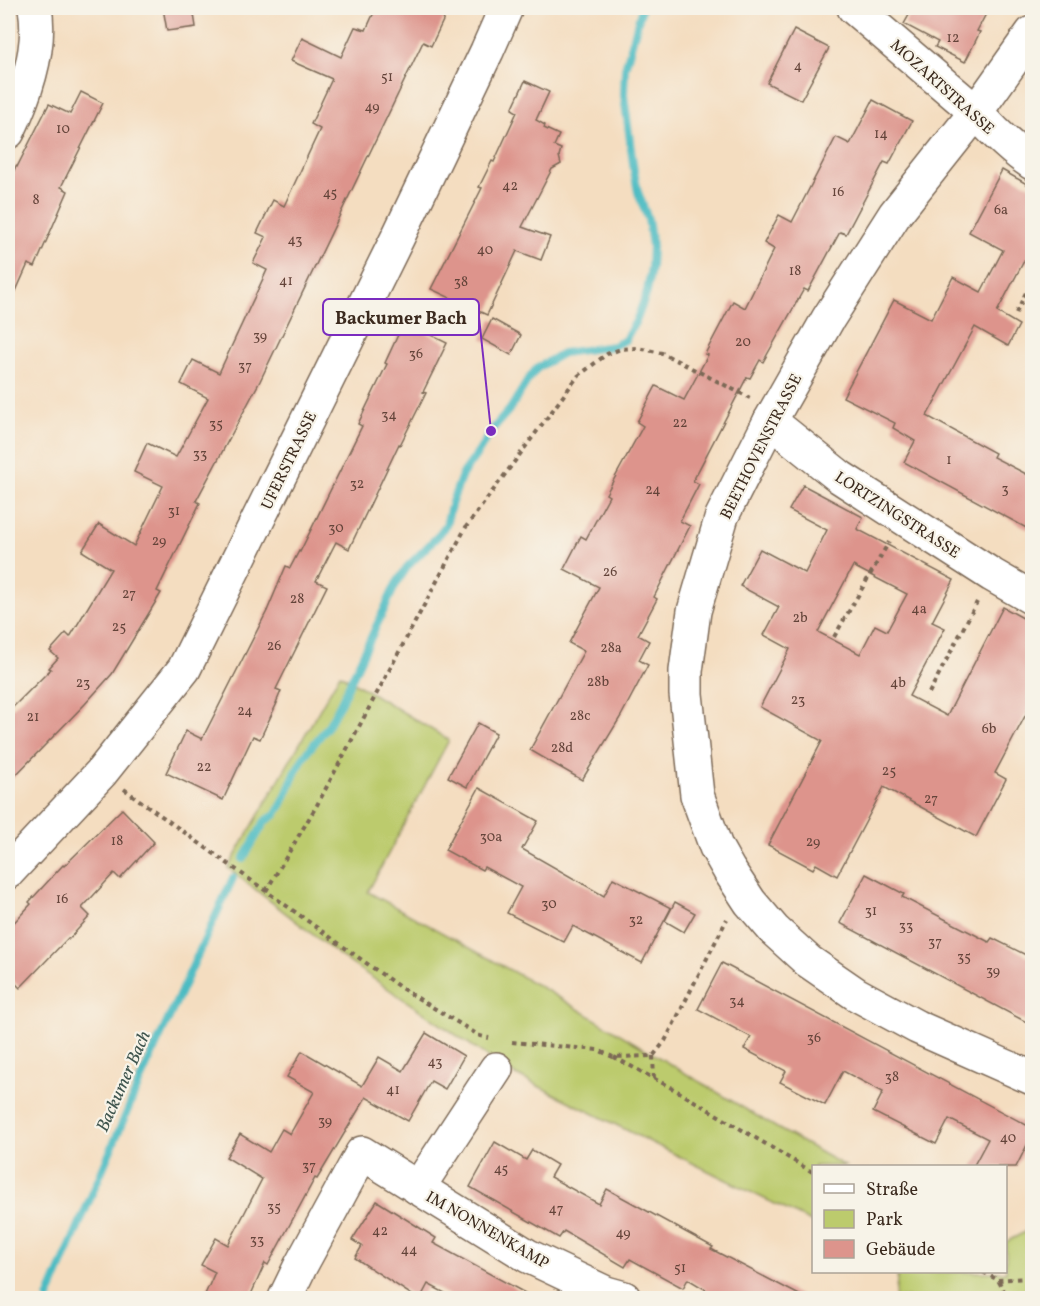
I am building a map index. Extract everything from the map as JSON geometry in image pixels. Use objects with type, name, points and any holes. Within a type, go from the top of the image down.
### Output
[{"type":"street","points":[[8,132],[32,68],[37,20],[35,8]]},
{"type":"street","name":"UFERSTRASSE","points":[[8,872],[101,773],[184,669],[398,237],[488,51],[506,8]]},
{"type":"street","name":"MOZARTSTRASSE","points":[[854,8],[1032,163]]},
{"type":"street","name":"BEETHOVENSTRASSE","points":[[1032,33],[976,112],[895,214],[828,319],[770,421],[722,516],[694,611],[686,671],[686,694],[697,795],[716,847],[750,902],[774,930],[808,961],[856,994],[917,1027],[1032,1078]]},
{"type":"street","name":"LORTZINGSTRASSE","points":[[770,421],[840,477],[992,575],[1032,598]]},
{"type":"street","name":"IM NONNENKAMP","points":[[418,1188],[501,1056]]},
{"type":"street","name":"IM NONNENKAMP","points":[[285,1299],[362,1154],[528,1256],[606,1293],[624,1299]]},
{"type":"path","points":[[1016,313],[1032,280]]},
{"type":"path","points":[[266,891],[316,805],[466,527],[578,376],[607,354],[621,349],[638,348],[662,353],[764,405],[770,421]]},
{"type":"path","points":[[834,637],[902,518]]},
{"type":"path","points":[[929,693],[992,575]]},
{"type":"path","points":[[1029,755],[1032,748]]},
{"type":"path","points":[[101,773],[401,988],[480,1036],[501,1056],[598,1050],[679,1092],[812,1172]]},
{"type":"path","points":[[654,1078],[653,1056],[665,1041],[732,909],[750,902]]},
{"type":"path","points":[[614,1057],[653,1056]]},
{"type":"path","points":[[985,1273],[998,1280],[1032,1276]]},
{"type":"path","points":[[998,1280],[1008,1299]]},
{"type":"green space","points":[[340,674],[449,740],[368,892],[548,991],[843,1165],[812,1165],[812,1223],[512,1073],[340,956],[228,868]]},
{"type":"green space","points":[[1032,1220],[1032,1298],[895,1298],[898,1273],[1007,1273],[1007,1241],[1025,1232]]},
{"type":"building","points":[[163,8],[193,8],[196,27],[167,31]]},
{"type":"building","points":[[376,8],[449,8],[431,46],[423,42],[260,381],[196,501],[200,503],[157,591],[161,593],[112,674],[8,783],[8,712],[51,669],[49,668],[58,658],[50,651],[66,633],[70,637],[111,569],[82,551],[99,524],[134,546],[163,486],[134,472],[147,443],[176,457],[208,398],[181,384],[193,360],[219,373],[267,270],[253,263],[266,237],[257,233],[273,200],[284,206],[320,129],[311,124],[332,79],[291,61],[302,38],[341,57],[355,27],[366,30]]},
{"type":"building","points":[[913,8],[989,8],[965,62],[935,47],[938,42],[904,24]]},
{"type":"building","points":[[794,30],[829,48],[801,100],[767,83]]},
{"type":"building","points":[[525,81],[549,92],[536,120],[545,125],[544,128],[559,135],[554,146],[561,149],[559,156],[561,164],[552,169],[522,227],[550,237],[541,260],[517,251],[487,315],[431,289],[517,112],[512,109]]},
{"type":"building","points":[[81,92],[103,103],[61,187],[68,191],[35,267],[28,264],[8,309],[8,184],[49,104],[70,114]]},
{"type":"building","points":[[873,100],[912,121],[889,164],[884,162],[846,234],[840,232],[808,291],[804,289],[763,362],[760,360],[750,378],[747,377],[693,481],[699,484],[680,521],[690,526],[654,597],[657,599],[638,635],[649,641],[639,660],[648,665],[621,716],[582,780],[530,750],[584,651],[569,643],[599,587],[564,569],[581,536],[586,539],[609,496],[606,494],[643,426],[637,422],[656,386],[684,400],[733,301],[745,308],[774,249],[764,243],[779,215],[792,222],[836,137],[850,144]]},
{"type":"building","points":[[1002,170],[1032,187],[1032,266],[1024,261],[997,312],[1019,325],[1008,346],[975,327],[927,416],[995,453],[993,457],[1032,477],[1032,531],[904,462],[915,441],[893,428],[895,423],[843,397],[894,300],[931,319],[953,277],[981,292],[1003,250],[969,232]]},
{"type":"building","points":[[492,319],[521,335],[511,355],[482,339]]},
{"type":"building","points":[[404,322],[447,343],[423,392],[426,393],[349,549],[336,542],[316,581],[327,586],[276,689],[281,691],[260,739],[253,736],[223,800],[166,773],[186,731],[202,739],[267,611],[286,566],[290,568],[300,552],[362,426],[358,424]]},
{"type":"building","points":[[803,485],[863,517],[857,529],[954,580],[932,622],[945,628],[909,696],[947,716],[1003,607],[1032,623],[1032,703],[995,773],[1006,779],[976,837],[884,787],[837,876],[816,864],[813,869],[768,845],[822,741],[760,707],[790,649],[764,635],[779,607],[740,586],[760,549],[805,573],[827,530],[789,510]],"holes":[[[853,566],[907,594],[887,631],[875,625],[860,654],[818,632]]]},
{"type":"building","points":[[478,723],[496,733],[467,787],[448,777]]},
{"type":"building","points":[[479,788],[538,821],[522,849],[604,896],[613,878],[671,908],[642,963],[573,926],[564,942],[507,913],[521,887],[445,850]]},
{"type":"building","points":[[122,809],[154,842],[120,879],[114,873],[82,908],[90,916],[20,988],[8,976],[8,929],[63,865]]},
{"type":"building","points":[[866,874],[904,894],[902,897],[989,942],[992,938],[1032,958],[1032,1025],[840,923]]},
{"type":"building","points":[[675,902],[695,913],[684,932],[665,921]]},
{"type":"building","points":[[722,963],[1032,1128],[1032,1135],[1016,1167],[974,1165],[988,1139],[949,1119],[936,1144],[873,1112],[883,1092],[843,1071],[825,1105],[780,1082],[786,1071],[744,1049],[751,1037],[698,1009]]},
{"type":"building","points":[[426,1033],[464,1056],[445,1089],[431,1081],[408,1121],[366,1097],[317,1179],[315,1178],[268,1265],[265,1263],[249,1299],[203,1299],[215,1272],[201,1265],[216,1238],[228,1245],[262,1179],[226,1157],[240,1134],[269,1152],[282,1129],[290,1134],[314,1092],[287,1077],[302,1051],[362,1086],[379,1057],[403,1071]]},
{"type":"building","points":[[495,1142],[526,1160],[532,1150],[557,1165],[550,1177],[599,1204],[607,1189],[713,1247],[711,1249],[807,1299],[721,1299],[688,1279],[683,1288],[630,1259],[625,1267],[564,1231],[559,1238],[470,1187]]},
{"type":"building","points":[[377,1201],[436,1238],[433,1243],[536,1299],[456,1299],[428,1284],[418,1299],[355,1258],[362,1246],[352,1240]]},
{"type":"waterway","name":"Backumer Bach","points":[[243,859],[265,821],[275,815],[282,804],[305,755],[328,726],[396,584],[408,566],[446,525],[462,475],[528,380],[537,368],[563,353],[613,346],[625,340],[637,319],[647,292],[652,246],[648,219],[638,192],[634,171],[624,95],[625,68],[642,8]]},
{"type":"waterway","name":"Backumer Bach","points":[[48,1298],[140,1081],[233,878]]},
{"type":"place","name":"Backumer Bach","points":[[491,431]]}]
